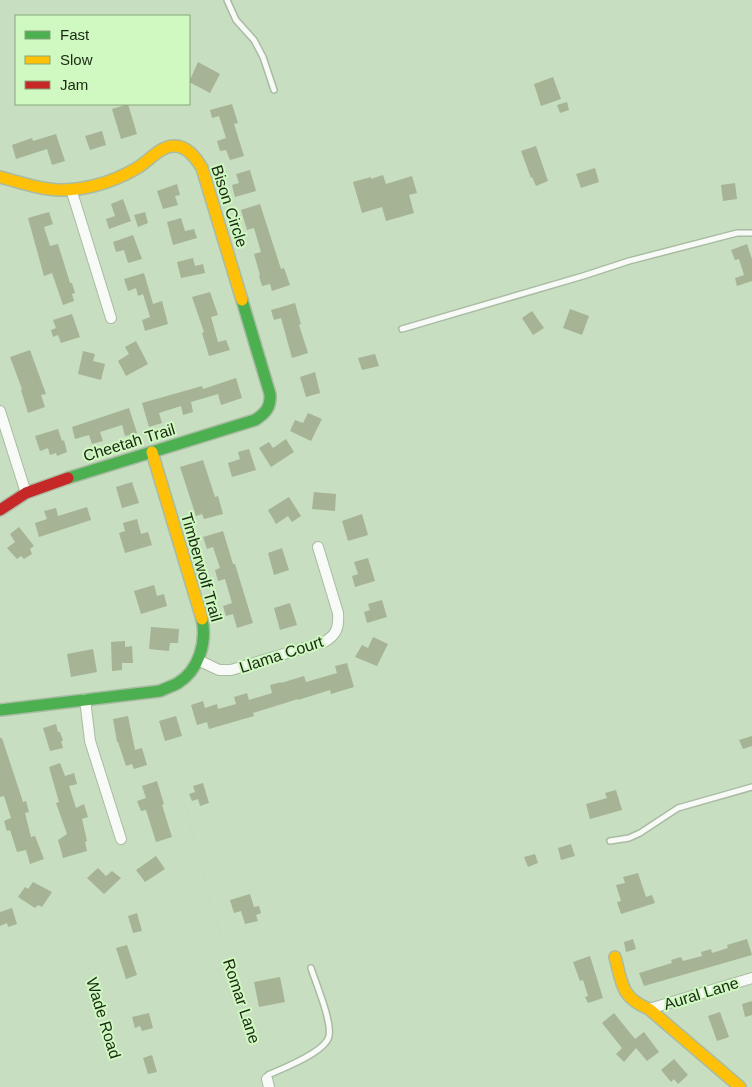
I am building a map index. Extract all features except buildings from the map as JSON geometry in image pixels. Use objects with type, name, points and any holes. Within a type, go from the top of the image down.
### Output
[{"type":"street","name":"Bison Circle","points":[[0,177],[50,189],[71,189],[94,185],[116,178],[136,168],[158,152],[167,148],[175,146],[185,149],[195,156],[202,168],[269,388],[271,404],[269,409]]},
{"type":"street","points":[[71,189],[112,318]]},
{"type":"street","name":"Cheetah Trail","points":[[0,510],[26,493],[49,484],[255,420],[264,415],[269,409]]},
{"type":"street","points":[[0,411],[26,493]]},
{"type":"street","name":"Timberwolf Trail","points":[[0,710],[160,690],[176,684],[189,675],[198,660],[203,645],[204,629],[152,452]]},
{"type":"street","name":"Llama Court","points":[[198,660],[219,670],[231,670],[332,638],[336,632],[338,613],[318,547]]},
{"type":"street","points":[[85,699],[90,741],[121,838]]},
{"type":"street","points":[[615,957],[629,999],[639,1006],[649,1009],[740,1087]]},
{"type":"street","name":"Aural Lane","points":[[649,1009],[752,978]]},
{"type":"lane","points":[[227,0],[236,20],[254,40],[264,57],[274,90]]},
{"type":"lane","points":[[402,329],[629,261],[737,233],[752,233]]},
{"type":"lane","points":[[610,840],[629,838],[640,833],[678,808],[752,787]]},
{"type":"lane","points":[[268,1083],[268,1075],[319,1049],[329,1038],[329,1024],[311,968]]},
{"type":"path","name":"Romar Lane","points":[[184,805],[214,916],[268,1083]]},
{"type":"path","name":"Wade Road","points":[[83,949],[126,1087]]},
{"type":"traffic: fast","points":[[68,478],[255,420],[265,412],[270,403],[270,394],[242,300]]},
{"type":"traffic: fast","points":[[0,710],[160,691],[174,685],[191,671],[200,655],[203,637],[202,619]]},
{"type":"traffic: slow","points":[[0,177],[49,189],[71,190],[94,186],[117,178],[168,147],[178,146],[187,150],[194,156],[202,168],[242,300]]},
{"type":"traffic: slow","points":[[152,452],[202,619]]},
{"type":"traffic: slow","points":[[615,957],[621,982],[628,995],[640,1005],[649,1009],[740,1087]]},
{"type":"traffic: jam","points":[[0,510],[26,493],[68,478]]}]
